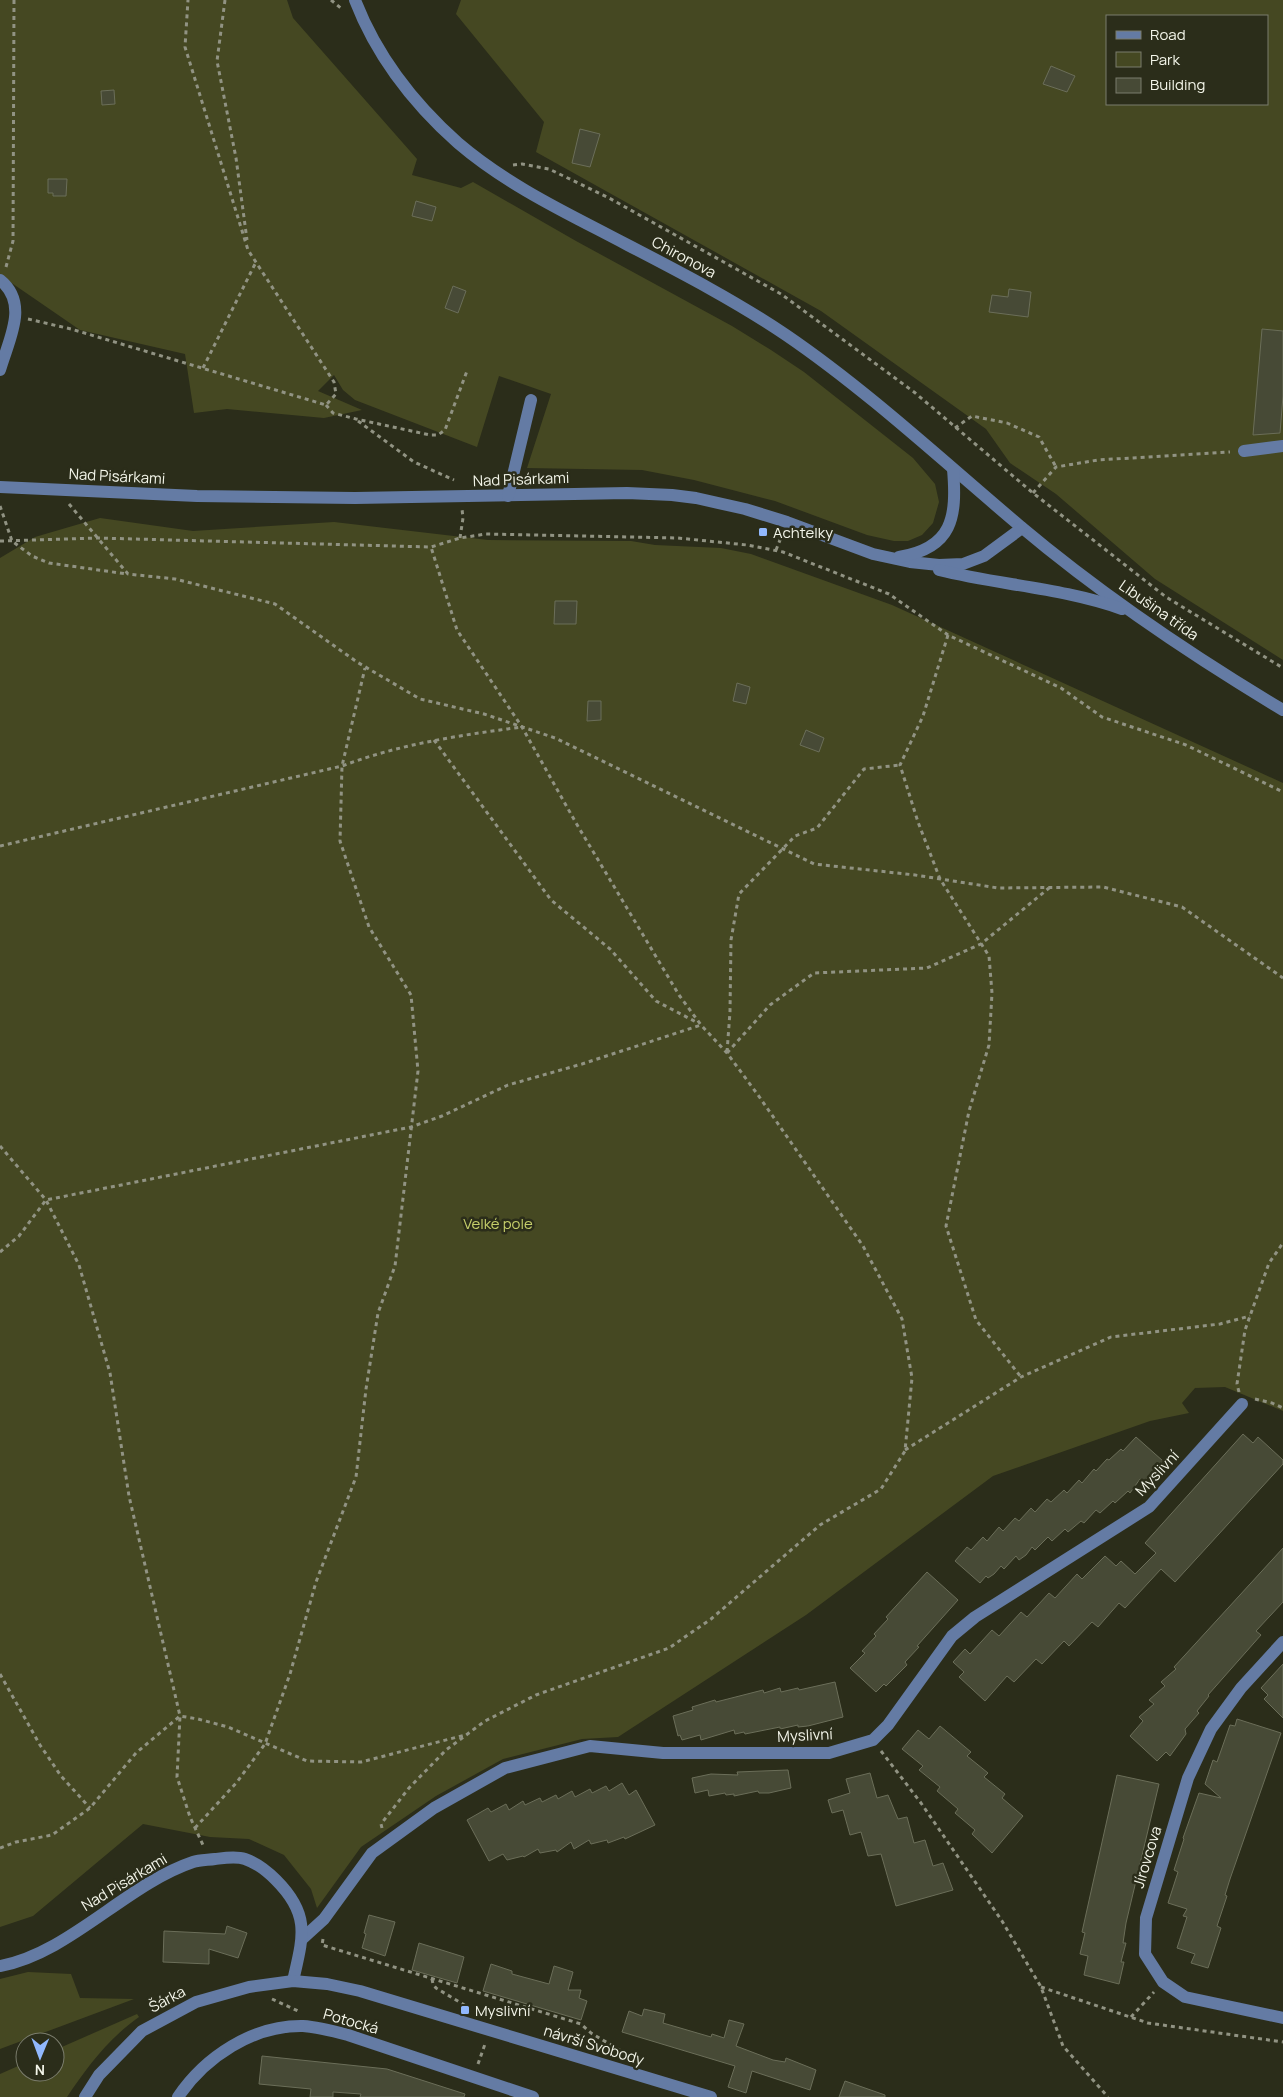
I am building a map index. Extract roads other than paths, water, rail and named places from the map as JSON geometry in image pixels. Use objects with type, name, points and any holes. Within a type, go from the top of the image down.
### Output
[{"type":"street","name":"Chironova","points":[[355,0],[380,54],[408,92],[458,143],[497,173],[549,204],[718,294],[785,335],[850,383],[1022,528]]},
{"type":"street","points":[[0,370],[17,316],[14,299],[2,281]]},
{"type":"street","points":[[508,496],[531,400]]},
{"type":"street","points":[[1244,451],[1283,446]]},
{"type":"street","points":[[891,558],[907,556],[926,549],[940,540],[945,534],[954,510],[953,469]]},
{"type":"street","name":"Nad Pisárkami","points":[[0,487],[197,496],[461,497],[627,493],[696,498],[771,517],[873,554],[939,565],[962,564],[989,553],[1022,528]]},
{"type":"street","name":"Libušina třída","points":[[1022,528],[1136,615],[1210,666],[1283,710]]},
{"type":"street","points":[[891,558],[982,580],[1089,598],[1136,615]]},
{"type":"street","name":"Myslivní","points":[[302,1939],[324,1919],[372,1853],[434,1808],[505,1768],[590,1746],[663,1753],[829,1753],[873,1740],[888,1725],[952,1636],[975,1617],[1149,1507],[1242,1404]]},
{"type":"street","name":"Jírovcova","points":[[1283,1642],[1241,1688],[1211,1729],[1188,1778],[1146,1918],[1145,1954],[1163,1982],[1185,1997],[1283,2018]]},
{"type":"street","name":"Nad Pisárkami","points":[[0,1966],[36,1954],[63,1939],[164,1874],[194,1861],[223,1858],[244,1859],[266,1870],[291,1895],[300,1913],[302,1939],[293,1981]]},
{"type":"street","name":"návrší Svobody","points":[[293,1981],[327,1984],[360,1991],[711,2097]]},
{"type":"street","name":"Šárka","points":[[86,2097],[99,2075],[142,2031],[196,2002],[249,1986],[293,1981]]},
{"type":"street","name":"Potocká","points":[[178,2097],[188,2082],[218,2055],[234,2044],[257,2034],[302,2026],[348,2035],[532,2097]]},
{"type":"place","name":"Achtelky","points":[[763,532]]},
{"type":"place","name":"Myslivní","points":[[465,2010]]},
{"type":"park label","name":"Velké pole","points":[[498,1223]]}]
